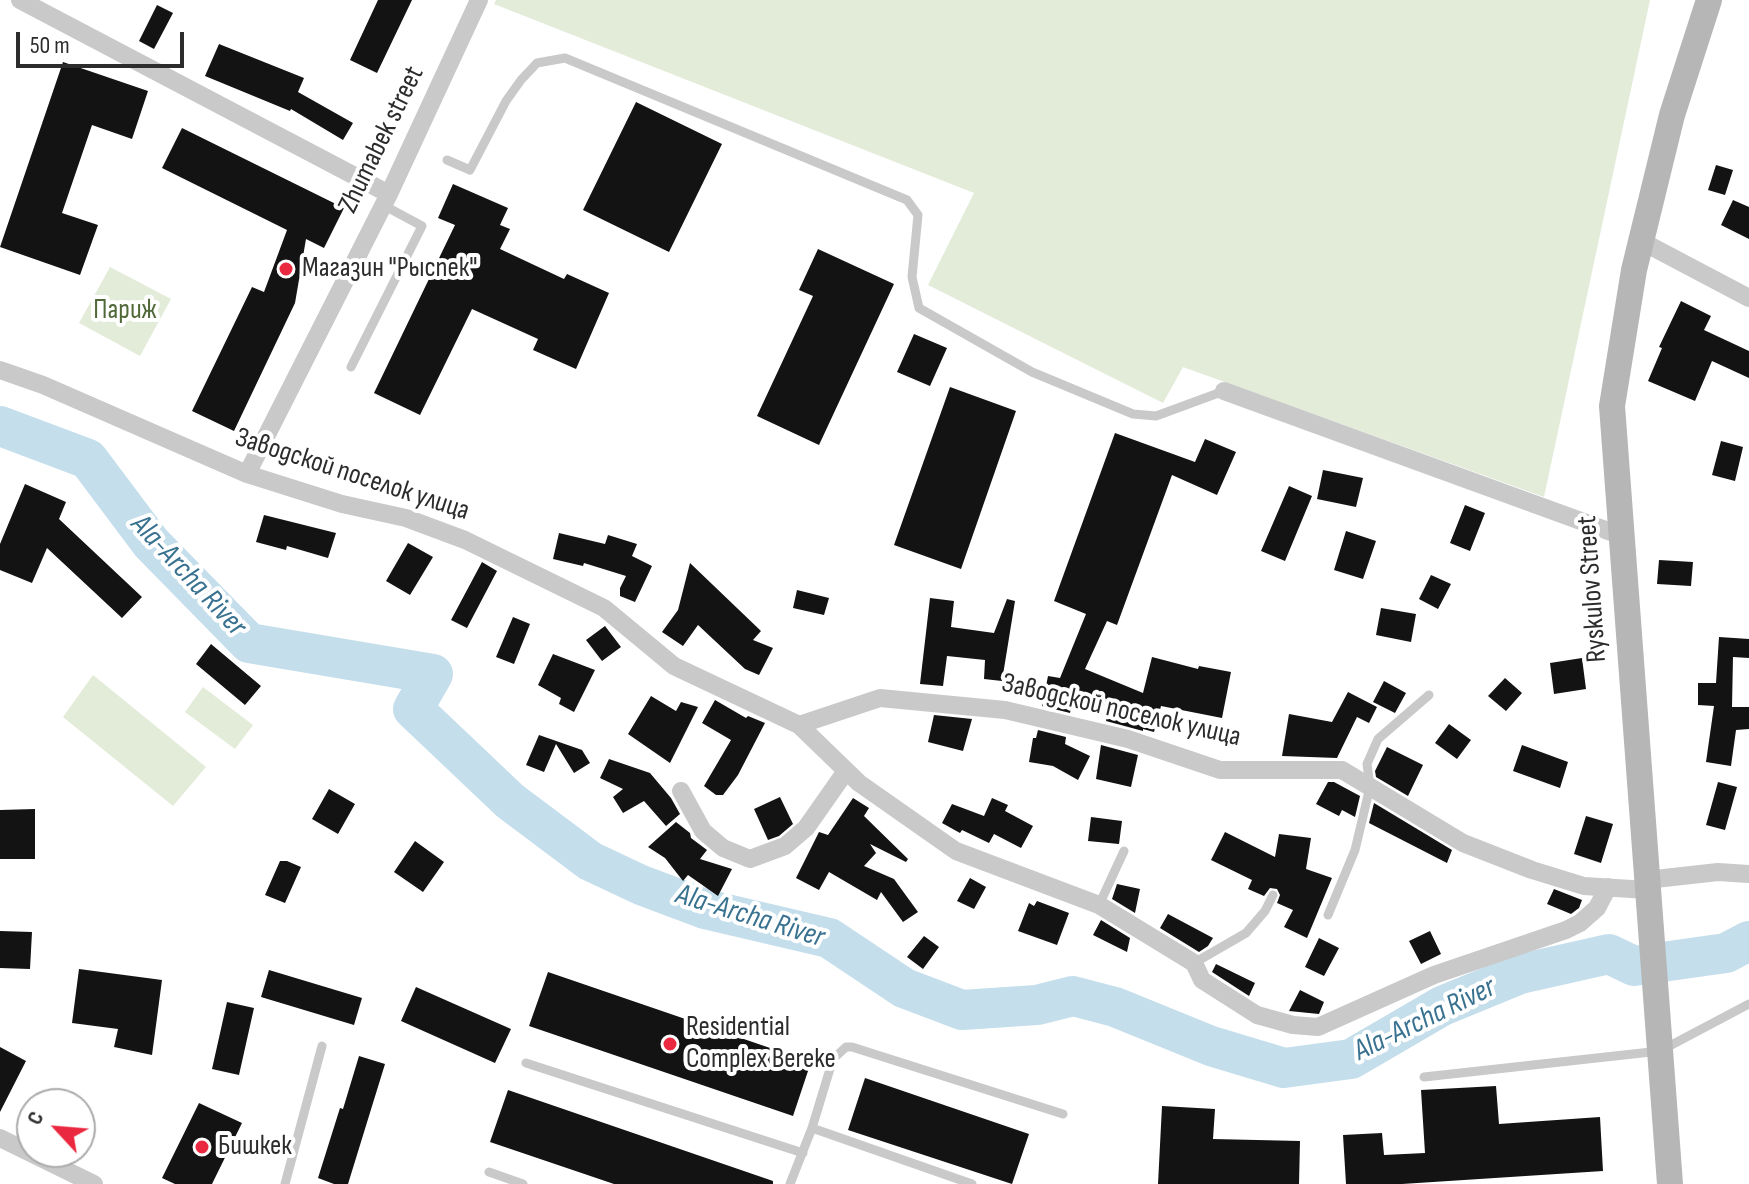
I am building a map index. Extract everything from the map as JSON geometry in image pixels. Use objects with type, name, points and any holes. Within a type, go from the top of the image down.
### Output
[{"type":"main road","name":"Ryskulov Street","points":[[1670,1184],[1612,406],[1634,270],[1672,115],[1709,0]]},
{"type":"street","points":[[20,0],[386,200]]},
{"type":"street","name":"Zhumabek street","points":[[247,474],[386,200],[479,0]]},
{"type":"street","points":[[1641,241],[1749,298]]},
{"type":"street","name":"Заводской поселок улица","points":[[0,370],[43,385],[247,474],[342,504],[406,518],[465,540],[604,608],[674,666],[799,725],[859,783],[956,851],[1099,905],[1194,963],[1202,980],[1257,1015],[1293,1025],[1318,1027],[1434,975],[1580,923],[1597,908],[1608,887]]},
{"type":"street","points":[[1224,391],[1622,536]]},
{"type":"street","name":"Заводской поселок улица","points":[[799,725],[880,698],[1005,710],[1128,739],[1220,770],[1342,770],[1463,843],[1584,886],[1608,887],[1647,895],[1718,872],[1749,874]]},
{"type":"street","points":[[681,791],[703,831],[723,848],[750,859],[785,846],[806,828],[846,771]]},
{"type":"street","points":[[0,1138],[94,1184]]},
{"type":"lane","points":[[447,160],[470,170],[506,101],[521,80],[537,63],[565,58],[907,200],[918,215],[912,277],[919,308],[1032,372],[1133,414],[1156,416],[1224,391]]},
{"type":"lane","points":[[351,367],[422,226],[386,200]]},
{"type":"lane","points":[[1328,915],[1355,850],[1370,787],[1367,764],[1378,739],[1429,695]]},
{"type":"lane","points":[[1099,905],[1124,851]]},
{"type":"lane","points":[[1194,963],[1246,933],[1265,911],[1273,895]]},
{"type":"lane","points":[[1424,1077],[1660,1051],[1749,1004]]},
{"type":"lane","points":[[285,1184],[322,1046]]},
{"type":"lane","points":[[790,1184],[812,1128],[833,1059],[846,1047],[1063,1114]]},
{"type":"lane","points":[[526,1063],[803,1153]]},
{"type":"lane","points":[[812,1128],[972,1184]]},
{"type":"lane","points":[[489,1172],[523,1184]]},
{"type":"green space","points":[[496,0],[1650,0],[1544,497],[1183,367],[1163,403],[928,285],[974,193],[494,4]]},
{"type":"green space","name":"Париж","points":[[110,267],[171,299],[140,356],[79,323]]},
{"type":"green space","points":[[93,675],[206,767],[173,806],[63,717]]},
{"type":"green space","points":[[203,687],[253,725],[235,749],[185,712]]},
{"type":"building","points":[[378,0],[412,0],[377,73],[350,60]]},
{"type":"building","points":[[157,5],[173,13],[154,49],[139,41]]},
{"type":"building","points":[[219,44],[304,78],[298,92],[353,123],[343,140],[291,109],[205,76]]},
{"type":"building","points":[[63,62],[148,91],[132,139],[92,125],[62,213],[98,225],[80,275],[0,247]]},
{"type":"building","points":[[636,102],[722,144],[669,252],[583,210]]},
{"type":"building","points":[[182,128],[344,208],[324,248],[306,239],[295,303],[234,431],[192,411],[252,287],[264,292],[287,230],[162,168]]},
{"type":"building","points":[[1716,165],[1733,170],[1725,195],[1708,190]]},
{"type":"building","points":[[453,184],[508,208],[500,225],[510,229],[500,249],[564,279],[567,274],[609,293],[576,369],[533,350],[538,339],[472,309],[420,415],[374,393],[455,225],[438,218]]},
{"type":"building","points":[[1733,200],[1749,207],[1749,239],[1721,225]]},
{"type":"building","points":[[818,249],[894,284],[819,445],[757,416],[813,296],[799,290]]},
{"type":"building","points":[[1681,301],[1711,316],[1704,330],[1749,351],[1749,378],[1712,361],[1695,401],[1648,381],[1662,348],[1659,347]]},
{"type":"building","points":[[914,334],[947,348],[930,386],[897,372]]},
{"type":"building","points":[[950,387],[1016,411],[961,569],[894,545]]},
{"type":"building","points":[[1115,433],[1195,462],[1205,439],[1236,452],[1217,495],[1172,475],[1117,625],[1107,621],[1085,669],[1143,693],[1152,657],[1198,669],[1199,666],[1231,672],[1222,718],[1161,706],[1154,732],[1106,721],[1109,707],[1074,694],[1070,713],[1042,706],[1048,676],[1060,678],[1086,614],[1054,601]]},
{"type":"building","points":[[1721,441],[1743,447],[1735,481],[1712,475]]},
{"type":"building","points":[[1323,470],[1363,478],[1356,507],[1317,499]]},
{"type":"building","points":[[25,484],[66,502],[59,519],[142,597],[122,618],[47,548],[32,583],[0,570],[0,544]]},
{"type":"building","points":[[1289,486],[1312,496],[1285,561],[1261,551]]},
{"type":"building","points":[[1465,505],[1485,513],[1470,551],[1450,543]]},
{"type":"building","points":[[264,515],[336,533],[328,558],[287,546],[286,550],[256,542]]},
{"type":"building","points":[[1346,531],[1376,541],[1363,579],[1334,570]]},
{"type":"building","points":[[559,533],[605,544],[608,535],[637,544],[632,556],[652,566],[635,602],[620,596],[626,576],[584,563],[583,566],[553,559]]},
{"type":"building","points":[[408,543],[433,557],[410,595],[386,581]]},
{"type":"building","points":[[1659,560],[1693,562],[1691,586],[1657,584]]},
{"type":"building","points":[[482,562],[497,571],[467,628],[451,620]]},
{"type":"building","points":[[690,563],[761,631],[753,640],[773,648],[759,675],[745,669],[698,625],[683,646],[662,632],[678,610]]},
{"type":"building","points":[[1431,575],[1451,584],[1438,609],[1419,599]]},
{"type":"building","points":[[797,590],[829,598],[824,615],[793,608]]},
{"type":"building","points":[[930,598],[954,601],[951,627],[994,633],[1007,599],[1015,601],[1002,681],[984,679],[985,660],[947,656],[943,686],[920,684]]},
{"type":"building","points":[[1381,608],[1416,614],[1411,642],[1376,635]]},
{"type":"building","points":[[513,617],[530,624],[514,664],[496,657]]},
{"type":"building","points":[[605,626],[621,647],[602,661],[586,640]]},
{"type":"building","points":[[1719,637],[1749,639],[1749,658],[1733,657],[1732,707],[1749,707],[1749,729],[1736,730],[1731,766],[1706,762],[1714,706],[1698,705],[1698,683],[1716,683]]},
{"type":"building","points":[[211,644],[261,686],[245,705],[196,664]]},
{"type":"building","points":[[553,654],[595,670],[574,712],[559,704],[561,698],[538,685]]},
{"type":"building","points":[[1582,658],[1586,689],[1554,694],[1550,663]]},
{"type":"building","points":[[1505,678],[1522,693],[1506,711],[1488,696]]},
{"type":"building","points":[[1384,681],[1406,693],[1395,713],[1373,702]]},
{"type":"building","points":[[1348,692],[1377,707],[1369,723],[1357,717],[1337,758],[1282,756],[1289,714],[1332,722]]},
{"type":"building","points":[[651,696],[676,711],[681,702],[698,707],[670,763],[628,734]]},
{"type":"building","points":[[715,700],[746,718],[748,716],[765,723],[738,775],[723,795],[716,795],[704,786],[731,740],[702,723]]},
{"type":"building","points":[[934,715],[972,719],[963,751],[928,742]]},
{"type":"building","points":[[1449,724],[1471,740],[1457,759],[1435,743]]},
{"type":"building","points":[[1038,730],[1066,737],[1065,744],[1090,756],[1078,780],[1053,766],[1029,762],[1033,738],[1036,738]]},
{"type":"building","points":[[539,735],[582,750],[590,763],[574,773],[556,744],[544,772],[526,765]]},
{"type":"building","points":[[1101,745],[1138,755],[1131,787],[1096,779]]},
{"type":"building","points":[[1522,745],[1568,762],[1560,788],[1513,771]]},
{"type":"building","points":[[1387,747],[1423,765],[1408,796],[1376,777],[1375,771]]},
{"type":"building","points":[[609,759],[650,773],[680,814],[666,826],[644,801],[623,813],[613,797],[623,789],[600,778]]},
{"type":"building","points":[[1328,782],[1334,782],[1360,796],[1355,817],[1342,810],[1339,816],[1316,804]]},
{"type":"building","points":[[1718,782],[1737,787],[1725,830],[1706,825]]},
{"type":"building","points":[[329,789],[355,804],[338,834],[312,819]]},
{"type":"building","points":[[780,797],[793,824],[779,836],[768,840],[754,809]]},
{"type":"building","points":[[853,798],[869,808],[864,816],[908,859],[906,862],[870,844],[876,853],[864,866],[894,879],[918,912],[903,922],[881,892],[877,900],[829,872],[819,890],[796,878],[819,832],[828,835]]},
{"type":"building","points":[[992,798],[1008,805],[1005,811],[1033,826],[1021,848],[994,834],[989,843],[942,823],[952,804],[984,816]]},
{"type":"building","points":[[1374,803],[1452,850],[1447,863],[1369,823]]},
{"type":"building","points":[[35,809],[35,859],[0,859],[0,810]]},
{"type":"building","points":[[1586,816],[1613,824],[1601,863],[1574,854]]},
{"type":"building","points":[[1091,817],[1122,821],[1119,844],[1088,841]]},
{"type":"building","points":[[676,822],[707,850],[700,859],[732,869],[718,896],[688,875],[683,881],[665,858],[648,847]]},
{"type":"building","points":[[1225,832],[1275,857],[1279,834],[1311,838],[1306,869],[1332,878],[1307,938],[1284,927],[1293,910],[1277,903],[1280,895],[1277,889],[1270,888],[1264,896],[1248,889],[1252,880],[1211,860]]},
{"type":"building","points":[[415,841],[444,862],[423,892],[394,872]]},
{"type":"building","points":[[280,861],[301,867],[285,903],[265,895]]},
{"type":"building","points":[[970,878],[986,887],[974,909],[957,901]]},
{"type":"building","points":[[1117,884],[1140,889],[1135,913],[1112,899]]},
{"type":"building","points":[[1554,889],[1582,900],[1579,908],[1571,914],[1547,904]]},
{"type":"building","points":[[1037,901],[1069,913],[1057,945],[1018,931],[1029,903],[1034,906]]},
{"type":"building","points":[[1168,914],[1213,938],[1208,946],[1199,952],[1160,928]]},
{"type":"building","points":[[1101,920],[1130,938],[1127,952],[1093,935]]},
{"type":"building","points":[[0,931],[32,932],[30,969],[0,968]]},
{"type":"building","points":[[1430,931],[1441,954],[1421,964],[1409,941]]},
{"type":"building","points":[[924,936],[939,947],[923,969],[907,957]]},
{"type":"building","points":[[1319,938],[1339,948],[1324,976],[1305,967]]},
{"type":"building","points":[[1216,964],[1255,983],[1249,996],[1212,972]]},
{"type":"building","points":[[79,969],[162,980],[152,1055],[114,1047],[118,1029],[72,1023]]},
{"type":"building","points":[[269,970],[362,998],[354,1025],[261,997]]},
{"type":"building","name":"Residential Complex Bereke","points":[[548,972],[811,1062],[793,1116],[529,1026]]},
{"type":"building","points":[[416,987],[511,1029],[495,1063],[401,1021]]},
{"type":"building","points":[[1300,990],[1324,1002],[1319,1014],[1289,1011]]},
{"type":"building","points":[[227,1002],[254,1008],[239,1075],[212,1069]]},
{"type":"building","points":[[0,1047],[26,1061],[0,1112]]},
{"type":"building","points":[[359,1056],[385,1064],[348,1184],[334,1184],[318,1178]]},
{"type":"building","name":"Residential Complex Bereke","points":[[865,1078],[1029,1134],[1012,1184],[848,1130]]},
{"type":"building","points":[[1496,1086],[1499,1124],[1600,1117],[1603,1171],[1402,1184],[1346,1184],[1343,1135],[1382,1133],[1384,1155],[1425,1153],[1421,1090]]},
{"type":"building","name":"Residential Complex Bereke","points":[[508,1090],[773,1181],[773,1184],[614,1184],[490,1142]]},
{"type":"building","points":[[199,1103],[242,1123],[212,1184],[175,1184],[162,1178]]},
{"type":"building","points":[[1162,1106],[1215,1109],[1213,1139],[1300,1141],[1299,1184],[1158,1184]]},
{"type":"waterway","name":"Ala-Archa River","points":[[0,426],[88,459],[151,543],[249,643],[433,674],[413,709],[510,801],[590,861],[641,885],[705,909],[829,938],[904,988],[962,1010],[1037,1005],[1073,996],[1115,1007],[1211,1046],[1284,1068],[1351,1059],[1442,1006],[1520,974],[1609,954],[1634,966],[1726,953],[1749,941]]},
{"type":"place","name":"Магазин \"Рыспек\"","points":[[286,269]]},
{"type":"place","name":"Residential Complex Bereke","points":[[670,1044]]},
{"type":"place","name":"Бишкек","points":[[202,1147]]}]
